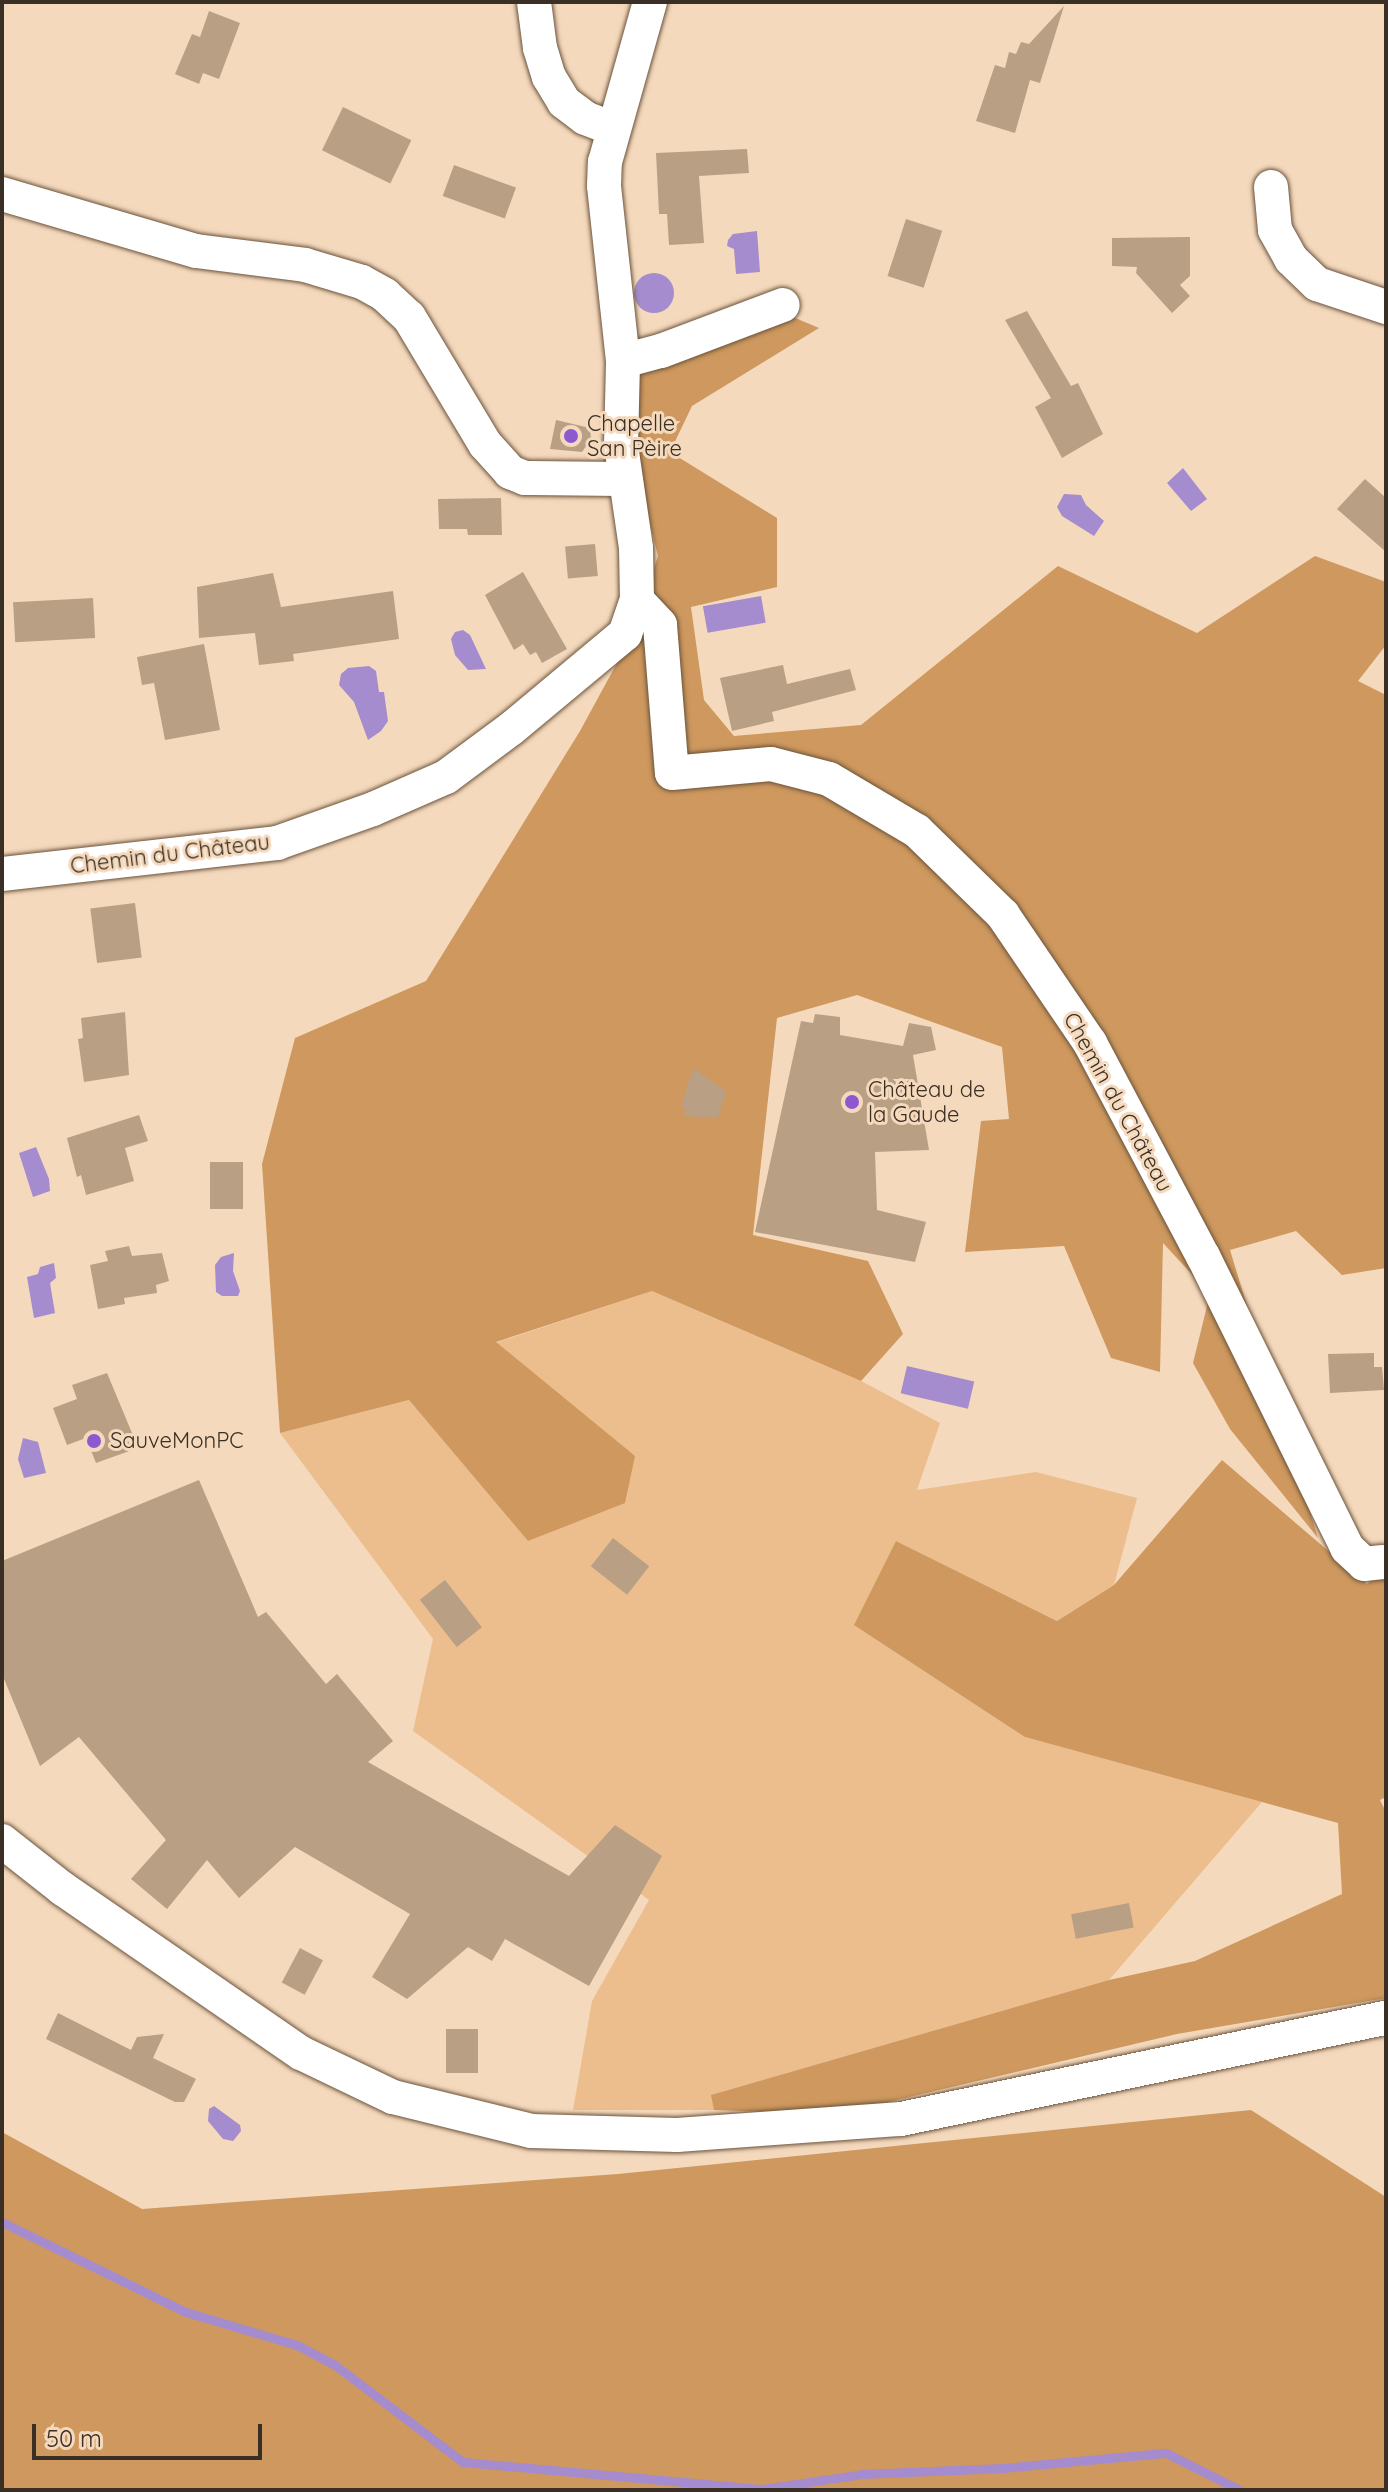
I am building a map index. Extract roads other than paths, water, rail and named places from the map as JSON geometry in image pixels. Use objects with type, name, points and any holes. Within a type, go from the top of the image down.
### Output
[{"type":"street","points":[[534,2],[540,48],[549,77],[564,102],[585,118],[613,129]]},
{"type":"street","name":"Chemin du Château","points":[[2,874],[277,843],[432,784],[512,728],[625,634],[637,600],[636,548],[621,445],[623,361],[604,186],[605,162],[613,129],[650,2]]},
{"type":"street","points":[[1271,187],[1275,230],[1291,259],[1317,284],[1386,307]]},
{"type":"street","points":[[2,194],[196,251],[305,265],[362,282],[385,295],[409,317],[485,444],[510,472],[525,478],[625,479]]},
{"type":"street","points":[[623,361],[661,351],[783,305]]},
{"type":"street","name":"Chemin du Château","points":[[637,600],[660,625],[672,773],[771,764],[829,779],[917,831],[1003,915],[1090,1043],[1203,1256],[1347,1548],[1364,1564],[1383,1562]]},
{"type":"street","points":[[2,1841],[63,1889],[301,2053],[393,2097],[531,2131],[677,2135],[901,2119],[1386,2018]]},
{"type":"waterway","points":[[2,2222],[186,2312],[297,2345],[335,2365],[463,2462],[761,2489],[862,2474],[1003,2468],[1166,2453],[1240,2490]]},
{"type":"place","name":"Chapelle San Pèire","points":[[571,436]]},
{"type":"place","name":"Château de la Gaude","points":[[852,1102]]},
{"type":"place","name":"SauveMonPC","points":[[94,1441]]}]
